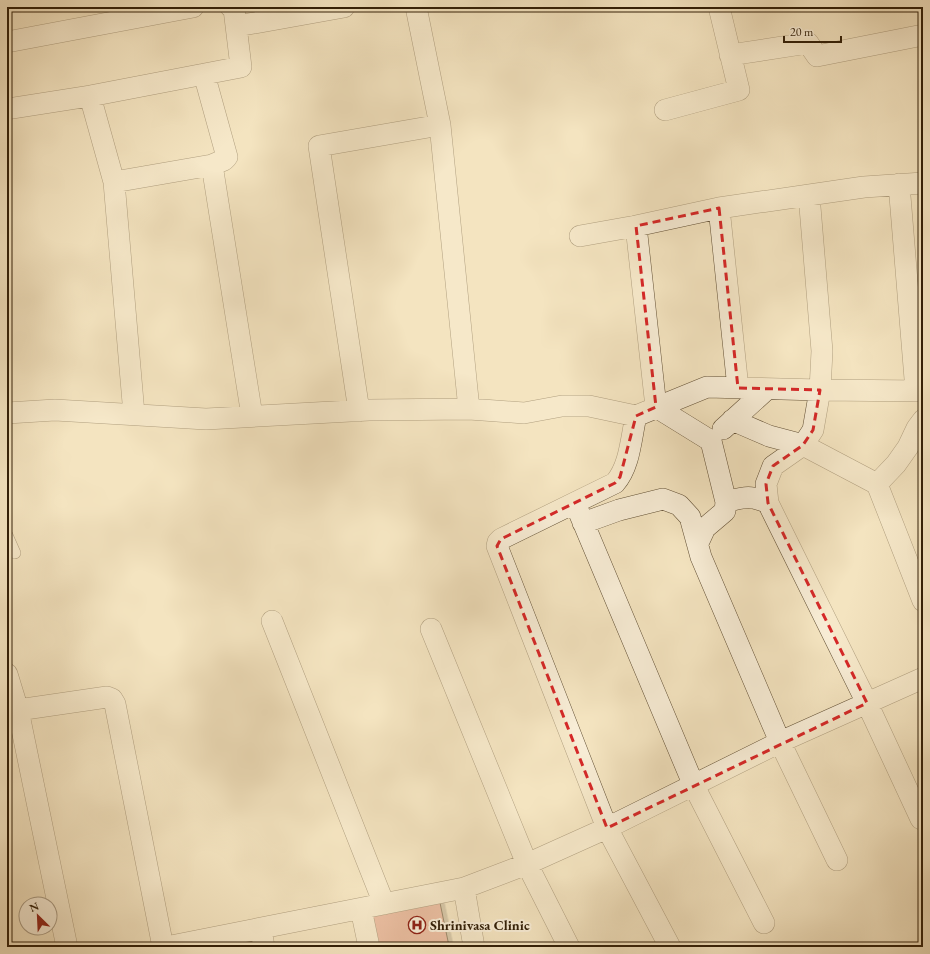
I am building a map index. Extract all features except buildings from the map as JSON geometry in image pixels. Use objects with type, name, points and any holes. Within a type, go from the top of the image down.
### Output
[{"type":"street","points":[[7,42],[193,7]]},
{"type":"street","points":[[7,109],[90,96],[241,67],[234,17],[344,7]]},
{"type":"street","points":[[416,7],[440,125],[469,409]]},
{"type":"street","points":[[665,110],[739,90],[719,7]]},
{"type":"street","points":[[730,55],[808,43],[818,56],[923,35]]},
{"type":"street","points":[[114,182],[212,165],[224,160],[227,157],[204,74]]},
{"type":"street","points":[[90,96],[114,182],[134,414]]},
{"type":"street","points":[[359,410],[319,146],[440,125]]},
{"type":"street","points":[[212,165],[252,416]]},
{"type":"street","points":[[580,236],[636,226],[719,208],[864,187],[923,183]]},
{"type":"street","points":[[7,413],[55,410],[206,419],[359,410],[469,409],[524,413],[562,406],[588,406],[636,416],[707,387],[919,391],[899,184]]},
{"type":"street","points":[[809,195],[822,351],[820,390],[813,430],[803,445],[773,466],[766,484],[768,503],[867,703],[920,819]]},
{"type":"street","points":[[719,208],[738,388]]},
{"type":"street","points":[[636,226],[656,407]]},
{"type":"street","points":[[711,440],[767,389]]},
{"type":"street","points":[[656,407],[711,440],[726,502],[726,511],[705,528],[698,543]]},
{"type":"street","points":[[636,416],[624,468],[620,477],[614,483],[501,539],[497,546],[607,828],[670,947]]},
{"type":"street","points":[[732,420],[769,436],[803,445],[877,484],[923,601]]},
{"type":"street","points":[[877,484],[896,464],[923,420]]},
{"type":"street","points":[[726,502],[744,497],[755,497],[768,503]]},
{"type":"street","points":[[583,523],[618,510],[663,499],[679,505],[690,517],[701,557],[780,742],[836,860]]},
{"type":"street","points":[[575,502],[694,786],[764,923]]},
{"type":"street","points":[[272,620],[384,904]]},
{"type":"street","points":[[430,629],[527,864],[569,947]]},
{"type":"street","points":[[7,674],[18,710],[67,947]]},
{"type":"street","points":[[166,947],[262,938],[361,909],[464,888],[527,864],[607,828],[780,742],[923,678]]},
{"type":"street","points":[[18,710],[108,697],[116,704],[163,947]]},
{"type":"street","points":[[464,888],[474,947]]},
{"type":"street","points":[[361,909],[369,947]]},
{"type":"lane","points":[[7,534],[15,553]]},
{"type":"highlighted area","points":[[719,208],[738,388],[820,390],[813,430],[803,445],[773,466],[766,484],[768,503],[867,703],[607,828],[497,546],[501,539],[615,483],[620,477],[636,416],[656,407],[636,226]]},
{"type":"place","name":"Shrinivasa Clinic","points":[[417,925]]}]
